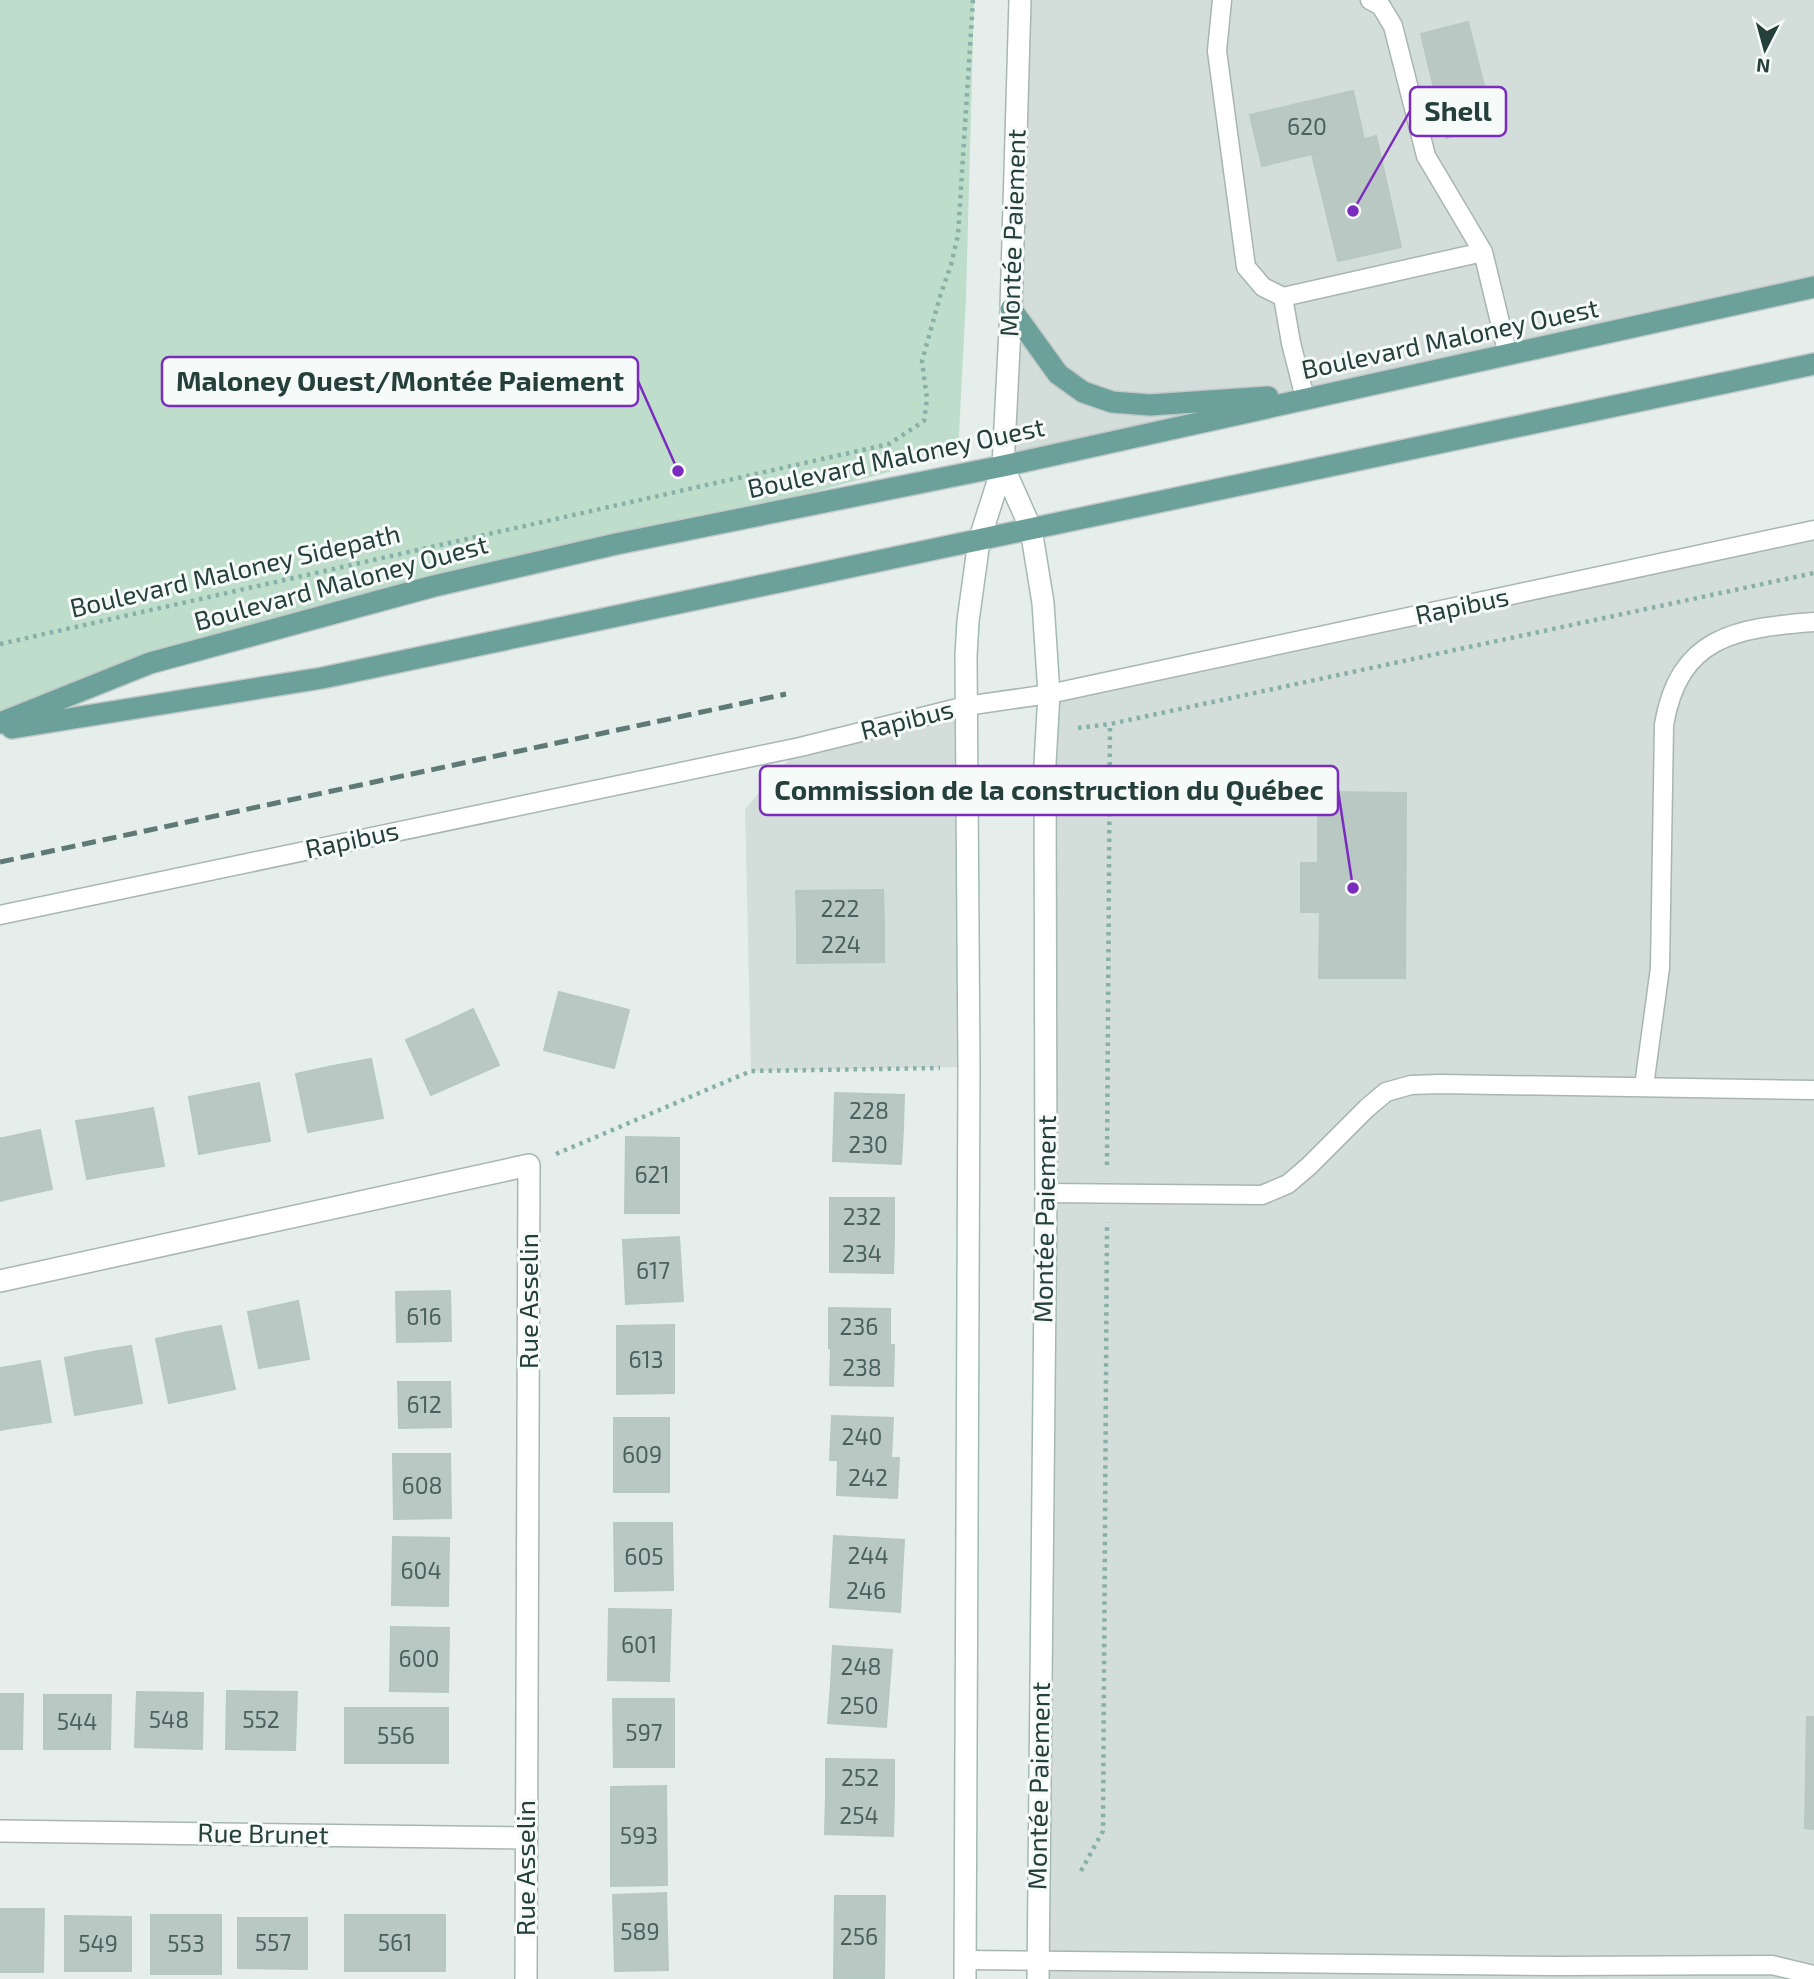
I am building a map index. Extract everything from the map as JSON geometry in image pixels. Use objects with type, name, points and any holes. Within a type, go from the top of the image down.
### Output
[{"type":"main road","name":"Montée Paiement","points":[[965,1969],[968,621],[979,541],[1003,466],[1011,309],[1020,0]]},
{"type":"main road","name":"Boulevard Maloney Ouest","points":[[0,723],[150,663],[434,586],[616,544],[1003,466],[1814,287]]},
{"type":"main road","points":[[1011,309],[1058,374],[1083,392],[1112,402],[1150,405],[1336,393]]},
{"type":"main road","points":[[0,730],[322,678],[1814,364]]},
{"type":"main road","name":"Montée Paiement","points":[[1003,466],[1031,529],[1043,603],[1049,694],[1045,763],[1046,1193],[1037,1970]]},
{"type":"main road","points":[[0,1281],[530,1165]]},
{"type":"main road","name":"Rue Asselin","points":[[526,1979],[530,1165]]},
{"type":"main road","name":"Rue Brunet","points":[[0,1831],[526,1838]]},
{"type":"lane","points":[[1222,0],[1217,51],[1246,267],[1263,288],[1283,297],[1483,252]]},
{"type":"lane","points":[[1370,0],[1381,6],[1392,26],[1426,156],[1483,252],[1508,355]]},
{"type":"lane","points":[[1283,297],[1304,394]]},
{"type":"lane","name":"Rapibus","points":[[0,915],[800,747],[966,706],[1049,694],[1814,530]]},
{"type":"lane","points":[[1644,1086],[1660,968],[1664,725],[1668,702],[1690,662],[1704,648],[1724,637],[1771,625],[1814,622]]},
{"type":"lane","points":[[1046,1193],[1262,1195],[1288,1184],[1386,1092],[1411,1085],[1814,1090]]},
{"type":"lane","points":[[965,1969],[1772,1965],[1814,1975]]},
{"type":"path","name":"Boulevard Maloney Sidepath","points":[[0,644],[889,444],[924,421],[927,398],[922,361],[958,236],[973,0]]},
{"type":"path","points":[[1077,728],[1110,724],[1814,573]]},
{"type":"path","points":[[1081,1871],[1103,1831],[1110,724]]},
{"type":"path","points":[[530,1165],[751,1071],[969,1067]]},
{"type":"shaded area","points":[[1020,0],[1814,0],[1814,287],[1003,466]]},
{"type":"shaded area","points":[[1814,530],[1814,1979],[1038,1979],[1049,694]]},
{"type":"shaded area","points":[[966,706],[969,1067],[751,1071],[745,809],[800,747]]},
{"type":"green space","points":[[0,0],[974,0],[966,298],[958,454],[616,544],[282,626],[0,723]]},
{"type":"building","points":[[1468,22],[1494,126],[1446,138],[1421,34]]},
{"type":"building","points":[[1353,91],[1364,139],[1262,166],[1250,115]]},
{"type":"building","points":[[1376,136],[1401,247],[1338,261],[1312,154]]},
{"type":"building","points":[[1318,792],[1406,793],[1405,978],[1319,978],[1320,912],[1301,912],[1301,863],[1318,863]]},
{"type":"building","points":[[883,890],[884,927],[797,927],[796,891]]},
{"type":"building","points":[[797,927],[884,927],[884,962],[797,963]]},
{"type":"building","points":[[559,992],[594,1001],[579,1059],[544,1050]]},
{"type":"building","points":[[594,1001],[629,1010],[614,1068],[579,1059]]},
{"type":"building","points":[[473,1009],[499,1065],[465,1080],[440,1025]]},
{"type":"building","points":[[440,1025],[465,1080],[431,1095],[406,1040]]},
{"type":"building","points":[[371,1059],[383,1118],[345,1125],[333,1066]]},
{"type":"building","points":[[333,1066],[345,1125],[308,1132],[296,1074]]},
{"type":"building","points":[[259,1083],[270,1141],[235,1147],[224,1090]]},
{"type":"building","points":[[224,1090],[235,1147],[199,1154],[189,1097]]},
{"type":"building","points":[[835,1093],[904,1095],[903,1129],[834,1127]]},
{"type":"building","points":[[153,1108],[164,1166],[125,1172],[115,1115]]},
{"type":"building","points":[[115,1115],[125,1172],[87,1179],[76,1121]]},
{"type":"building","points":[[834,1127],[903,1129],[901,1164],[833,1161]]},
{"type":"building","points":[[40,1130],[52,1189],[16,1197],[3,1138]]},
{"type":"building","points":[[626,1137],[679,1138],[679,1213],[625,1213]]},
{"type":"building","points":[[0,1138],[3,1138],[16,1197],[0,1201]]},
{"type":"building","points":[[830,1198],[894,1198],[894,1236],[830,1236]]},
{"type":"building","points":[[830,1236],[894,1236],[893,1273],[830,1272]]},
{"type":"building","points":[[679,1237],[683,1301],[626,1304],[623,1240]]},
{"type":"building","points":[[450,1291],[451,1341],[397,1342],[396,1292]]},
{"type":"building","points":[[298,1301],[309,1359],[259,1368],[248,1312]]},
{"type":"building","points":[[829,1308],[890,1309],[890,1345],[858,1345],[858,1351],[831,1350]]},
{"type":"building","points":[[674,1325],[674,1393],[617,1394],[617,1326]]},
{"type":"building","points":[[221,1326],[235,1389],[202,1396],[188,1332]]},
{"type":"building","points":[[188,1332],[202,1396],[169,1403],[156,1339]]},
{"type":"building","points":[[858,1345],[894,1345],[893,1386],[830,1385],[831,1350],[858,1351]]},
{"type":"building","points":[[131,1346],[142,1403],[109,1409],[98,1351]]},
{"type":"building","points":[[98,1351],[109,1409],[75,1415],[65,1358]]},
{"type":"building","points":[[40,1361],[51,1422],[17,1427],[7,1367]]},
{"type":"building","points":[[7,1367],[17,1427],[0,1430],[0,1368]]},
{"type":"building","points":[[398,1382],[450,1382],[451,1427],[399,1428]]},
{"type":"building","points":[[832,1416],[893,1418],[891,1457],[863,1456],[862,1461],[830,1460]]},
{"type":"building","points":[[614,1418],[669,1418],[669,1492],[614,1492]]},
{"type":"building","points":[[393,1454],[450,1454],[451,1518],[394,1519]]},
{"type":"building","points":[[863,1456],[899,1458],[897,1498],[837,1495],[838,1460],[862,1461]]},
{"type":"building","points":[[614,1523],[672,1523],[673,1590],[615,1591]]},
{"type":"building","points":[[834,1536],[904,1540],[902,1576],[832,1572]]},
{"type":"building","points":[[393,1537],[449,1538],[448,1606],[392,1605]]},
{"type":"building","points":[[832,1572],[902,1576],[900,1612],[830,1607]]},
{"type":"building","points":[[609,1609],[671,1610],[669,1681],[608,1680]]},
{"type":"building","points":[[391,1627],[449,1628],[448,1692],[390,1691]]},
{"type":"building","points":[[833,1646],[892,1650],[889,1688],[831,1684]]},
{"type":"building","points":[[831,1684],[889,1688],[886,1727],[828,1723]]},
{"type":"building","points":[[227,1691],[297,1692],[295,1750],[226,1749]]},
{"type":"building","points":[[137,1692],[203,1693],[202,1749],[135,1747]]},
{"type":"building","points":[[0,1694],[23,1694],[22,1749],[0,1749]]},
{"type":"building","points":[[44,1695],[111,1695],[110,1749],[44,1749]]},
{"type":"building","points":[[613,1699],[674,1699],[674,1767],[614,1767]]},
{"type":"building","points":[[345,1708],[448,1708],[448,1763],[345,1763]]},
{"type":"building","points":[[1807,1717],[1814,1717],[1814,1829],[1805,1828]]},
{"type":"building","points":[[826,1759],[894,1760],[894,1798],[826,1796]]},
{"type":"building","points":[[666,1786],[667,1885],[611,1886],[611,1787]]},
{"type":"building","points":[[826,1796],[894,1798],[893,1836],[825,1834]]},
{"type":"building","points":[[666,1893],[668,1970],[615,1971],[613,1895]]},
{"type":"building","points":[[835,1896],[885,1896],[884,1979],[834,1979]]},
{"type":"building","points":[[0,1909],[44,1909],[43,1972],[0,1972]]},
{"type":"building","points":[[151,1915],[221,1915],[221,1974],[151,1974]]},
{"type":"building","points":[[345,1915],[445,1915],[445,1971],[345,1971]]},
{"type":"building","points":[[65,1916],[131,1917],[131,1971],[65,1971]]},
{"type":"building","points":[[238,1918],[307,1918],[307,1969],[238,1968]]},
{"type":"railway","points":[[0,862],[786,694]]},
{"type":"place","name":"Shell","points":[[1353,211]]},
{"type":"place","name":"Maloney Ouest/Montée Paiement","points":[[678,471]]},
{"type":"place","name":"Commission de la construction du Québec","points":[[1353,888]]}]
